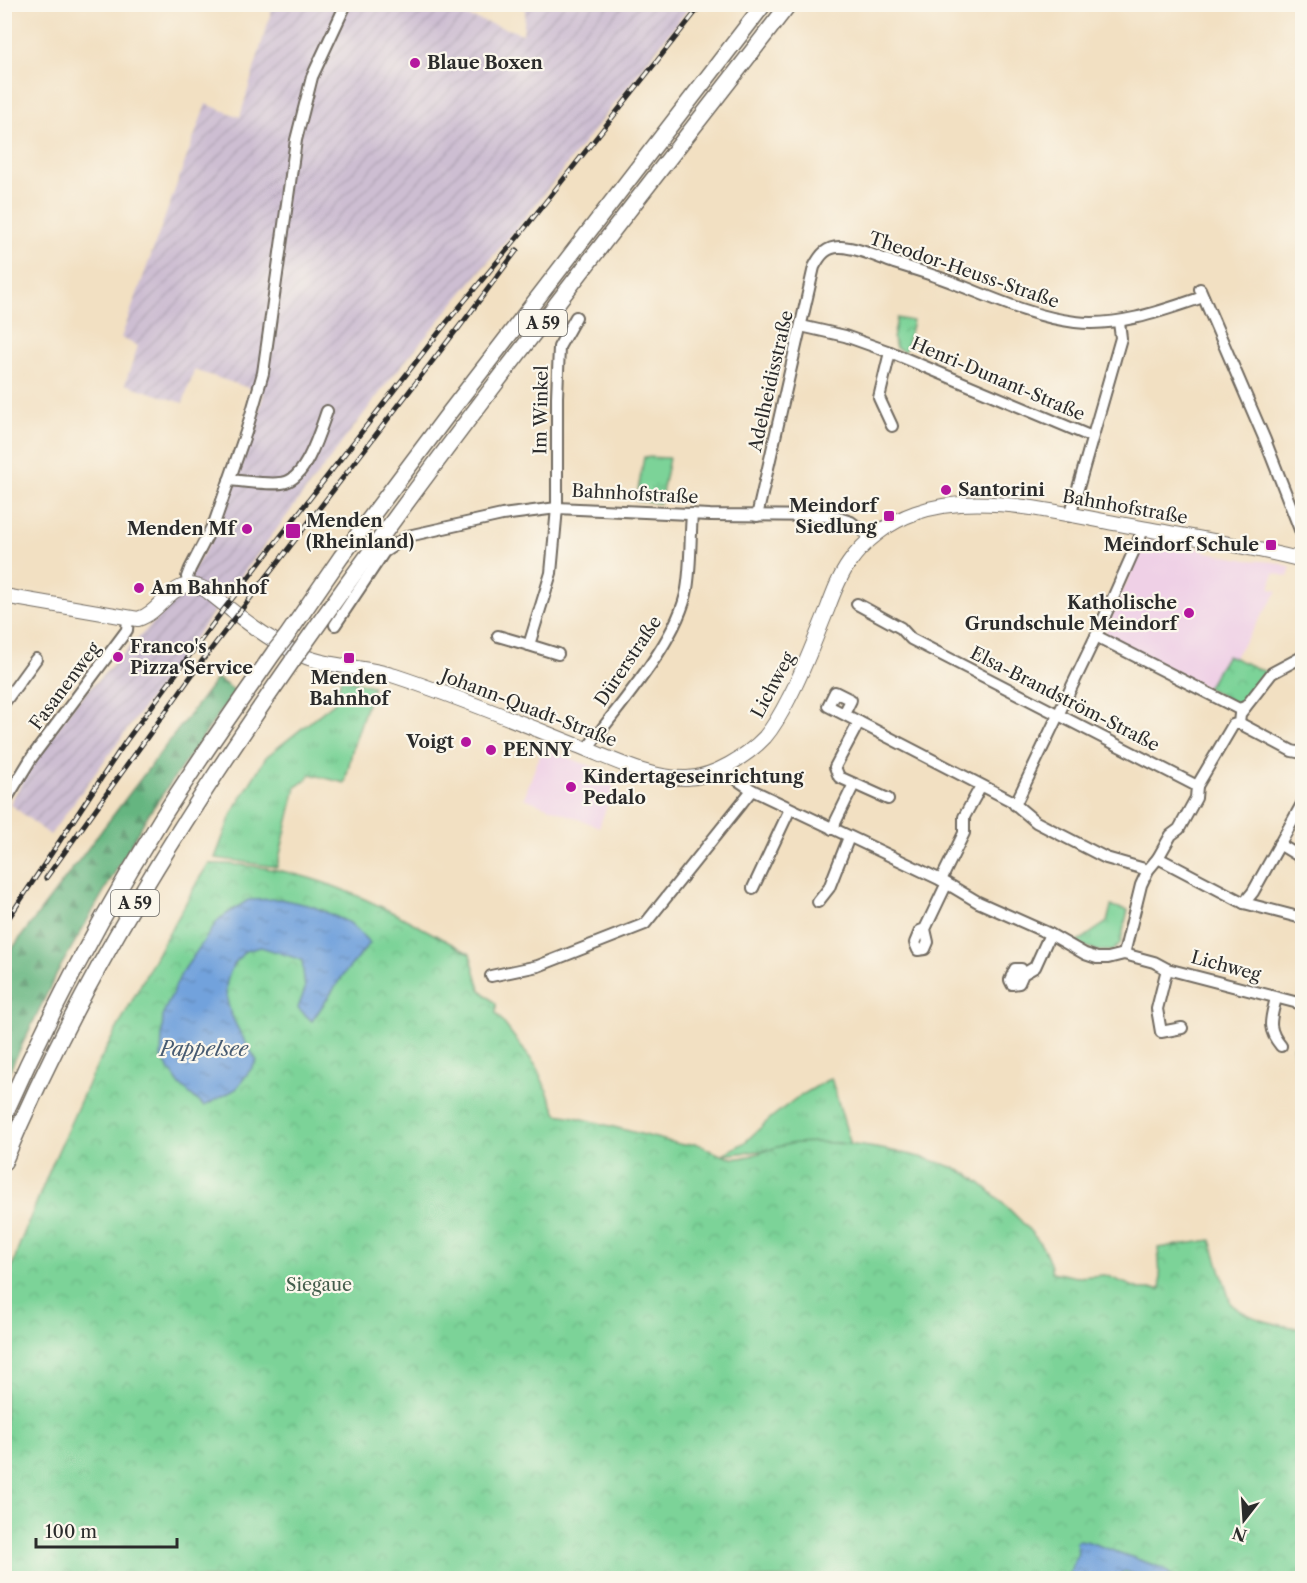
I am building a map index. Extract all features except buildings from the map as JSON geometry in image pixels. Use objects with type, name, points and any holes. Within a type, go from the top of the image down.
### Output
[{"type":"highway","name":"A 59","points":[[4,1116],[69,979],[160,822],[204,753],[340,557],[764,4]]},
{"type":"highway","name":"A 59","points":[[4,1162],[45,1071],[92,980],[130,911],[221,764],[357,570],[461,430],[789,4]]},
{"type":"main road","name":"Bahnhofstraße","points":[[872,538],[892,524],[913,514],[950,505],[986,504],[1144,528],[1302,560]]},
{"type":"main road","name":"Lichweg","points":[[725,767],[756,746],[778,719],[799,677],[848,563],[872,538]]},
{"type":"main road","points":[[4,596],[138,619],[150,614],[178,587],[189,585]]},
{"type":"main road","name":"Johann-Quadt-Straße","points":[[189,585],[206,590],[272,640],[321,662],[378,671],[400,678],[664,777],[690,778],[725,767]]},
{"type":"street","points":[[189,585],[190,569],[215,521],[263,373],[296,140],[312,77],[346,4]]},
{"type":"street","name":"Theodor-Heuss-Straße","points":[[820,255],[829,249],[841,247],[952,282],[994,300],[1050,318],[1099,324],[1119,322],[1202,293],[1265,440],[1302,535]]},
{"type":"street","name":"Adelheidisstraße","points":[[757,516],[814,267],[820,255]]},
{"type":"street","name":"Im Winkel","points":[[558,508],[559,346],[576,317]]},
{"type":"street","points":[[1070,516],[1121,338],[1119,322]]},
{"type":"street","name":"Henri-Dunant-Straße","points":[[801,326],[845,336],[890,352],[1092,437]]},
{"type":"street","name":"Henri-Dunant-Straße","points":[[890,352],[879,398],[892,426]]},
{"type":"street","points":[[230,480],[277,483],[290,480],[313,452],[327,411]]},
{"type":"street","name":"Bahnhofstraße","points":[[529,645],[551,573],[558,508]]},
{"type":"street","name":"Bahnhofstraße","points":[[335,626],[384,552],[408,536],[492,517],[558,508],[757,516],[832,516],[851,522],[872,538]]},
{"type":"street","name":"Dürerstraße","points":[[587,749],[649,666],[680,611],[687,588],[692,514]]},
{"type":"street","points":[[1015,805],[1059,716],[1144,528]]},
{"type":"street","name":"Elsa-Brandström-Straße","points":[[857,604],[901,628],[911,639],[1197,786]]},
{"type":"street","name":"Fasanenweg","points":[[4,803],[32,757],[127,630],[128,619]]},
{"type":"street","points":[[498,636],[558,654]]},
{"type":"street","points":[[1096,636],[1239,710],[1245,707]]},
{"type":"street","points":[[1239,723],[1240,714],[1272,674],[1302,657]]},
{"type":"street","points":[[5,701],[36,659]]},
{"type":"street","points":[[844,714],[1010,800],[1036,822],[1106,858],[1148,870]]},
{"type":"street","points":[[859,722],[835,767],[839,777],[888,800]]},
{"type":"street","points":[[1124,954],[1141,885],[1148,870],[1171,835],[1179,829],[1196,798],[1197,786],[1233,725],[1239,723],[1292,751],[1302,753]]},
{"type":"street","name":"Lichweg","points":[[725,767],[736,779],[752,790],[944,883],[978,902],[1050,934],[1084,954],[1097,958],[1124,954],[1154,962],[1167,969],[1302,1004]]},
{"type":"street","points":[[832,829],[854,784]]},
{"type":"street","points":[[925,929],[964,833],[964,817],[981,786]]},
{"type":"street","points":[[491,976],[538,966],[645,924],[752,790]]},
{"type":"street","points":[[1244,903],[1253,892],[1302,804]]},
{"type":"street","points":[[753,888],[790,809]]},
{"type":"street","points":[[818,902],[829,888],[849,837]]},
{"type":"street","points":[[1279,844],[1302,858]]},
{"type":"street","points":[[1158,858],[1244,903],[1302,918]]},
{"type":"street","points":[[1023,974],[1035,967],[1050,934]]},
{"type":"street","name":"Lichweg","points":[[1167,969],[1157,1009],[1161,1032],[1182,1028]]},
{"type":"street","name":"Lichweg","points":[[1276,998],[1270,1024],[1272,1036],[1281,1046]]},
{"type":"shaded area","points":[[273,5],[432,5],[523,34],[526,5],[691,5],[537,203],[388,382],[207,621],[50,835],[10,804],[29,770],[73,706],[174,601],[216,532],[241,466],[264,393],[194,370],[183,403],[125,384],[138,346],[121,338],[206,104],[240,117]]},
{"type":"shaded area","name":"Katholische Grundschule Meindorf","points":[[1150,539],[1291,567],[1288,577],[1274,573],[1270,589],[1278,591],[1234,658],[1266,672],[1237,704],[1104,634],[1143,544]]},
{"type":"shaded area","name":"Kindertageseinrichtung Pedalo","points":[[542,748],[618,776],[599,827],[524,798]]},
{"type":"green space","points":[[897,318],[913,321],[905,352],[896,348],[893,339]]},
{"type":"green space","points":[[644,457],[669,458],[660,503],[636,501]]},
{"type":"green space","points":[[1227,655],[1266,672],[1246,703],[1237,704],[1207,688]]},
{"type":"green space","points":[[217,678],[235,691],[148,815],[57,973],[5,1080],[5,958]]},
{"type":"green space","points":[[341,678],[373,686],[353,747],[345,783],[310,774],[296,787],[277,867],[215,858],[232,813],[266,757],[335,702]]},
{"type":"green space","name":"Siegaue","points":[[209,864],[246,865],[313,879],[376,904],[470,954],[480,989],[496,1004],[496,1013],[536,1066],[557,1114],[683,1145],[698,1144],[731,1158],[746,1157],[782,1145],[815,1142],[860,1146],[931,1160],[967,1174],[994,1195],[1040,1243],[1052,1272],[1077,1277],[1105,1275],[1139,1289],[1161,1289],[1158,1248],[1211,1240],[1231,1304],[1256,1318],[1302,1329],[1302,1578],[5,1578],[5,1289],[20,1243],[91,1077],[168,934]]},
{"type":"green space","points":[[1111,906],[1128,910],[1120,944],[1112,951],[1098,951],[1076,943],[1107,922]]},
{"type":"green space","points":[[1302,1044],[1302,1104],[1293,1046]]},
{"type":"green space","points":[[831,1078],[851,1145],[838,1143],[721,1155],[744,1143],[795,1099]]},
{"type":"water","name":"Pappelsee","points":[[280,899],[312,906],[350,923],[370,943],[344,974],[312,1021],[298,1008],[305,989],[302,960],[261,947],[245,951],[231,970],[226,993],[232,1017],[257,1061],[236,1089],[204,1106],[180,1085],[161,1057],[163,1014],[181,974],[219,919],[248,900]]},
{"type":"water","points":[[1079,1540],[1165,1569],[1173,1578],[1144,1578],[1125,1571],[1116,1578],[1067,1578],[1078,1553],[1076,1542]]},
{"type":"railway","points":[[4,925],[126,741],[221,613],[447,322],[517,238],[702,4]]},
{"type":"railway","points":[[458,329],[517,250]]},
{"type":"railway","points":[[46,878],[202,661],[461,324]]},
{"type":"place","name":"Blaue Boxen","points":[[415,63]]},
{"type":"place","name":"Santorini","points":[[946,490]]},
{"type":"place","name":"Meindorf Siedlung","points":[[889,516]]},
{"type":"place","name":"Menden Mf","points":[[247,529]]},
{"type":"place","name":"Menden (Rheinland)","points":[[293,531]]},
{"type":"place","name":"Meindorf Schule","points":[[1271,545]]},
{"type":"place","name":"Am Bahnhof","points":[[139,588]]},
{"type":"place","name":"Katholische Grundschule Meindorf","points":[[1189,613]]},
{"type":"place","name":"Franco's Pizza Service","points":[[118,657]]},
{"type":"place","name":"Menden Bahnhof","points":[[349,658]]},
{"type":"place","name":"Voigt","points":[[466,742]]},
{"type":"place","name":"PENNY","points":[[491,750]]},
{"type":"place","name":"Kindertageseinrichtung Pedalo","points":[[571,787]]}]
